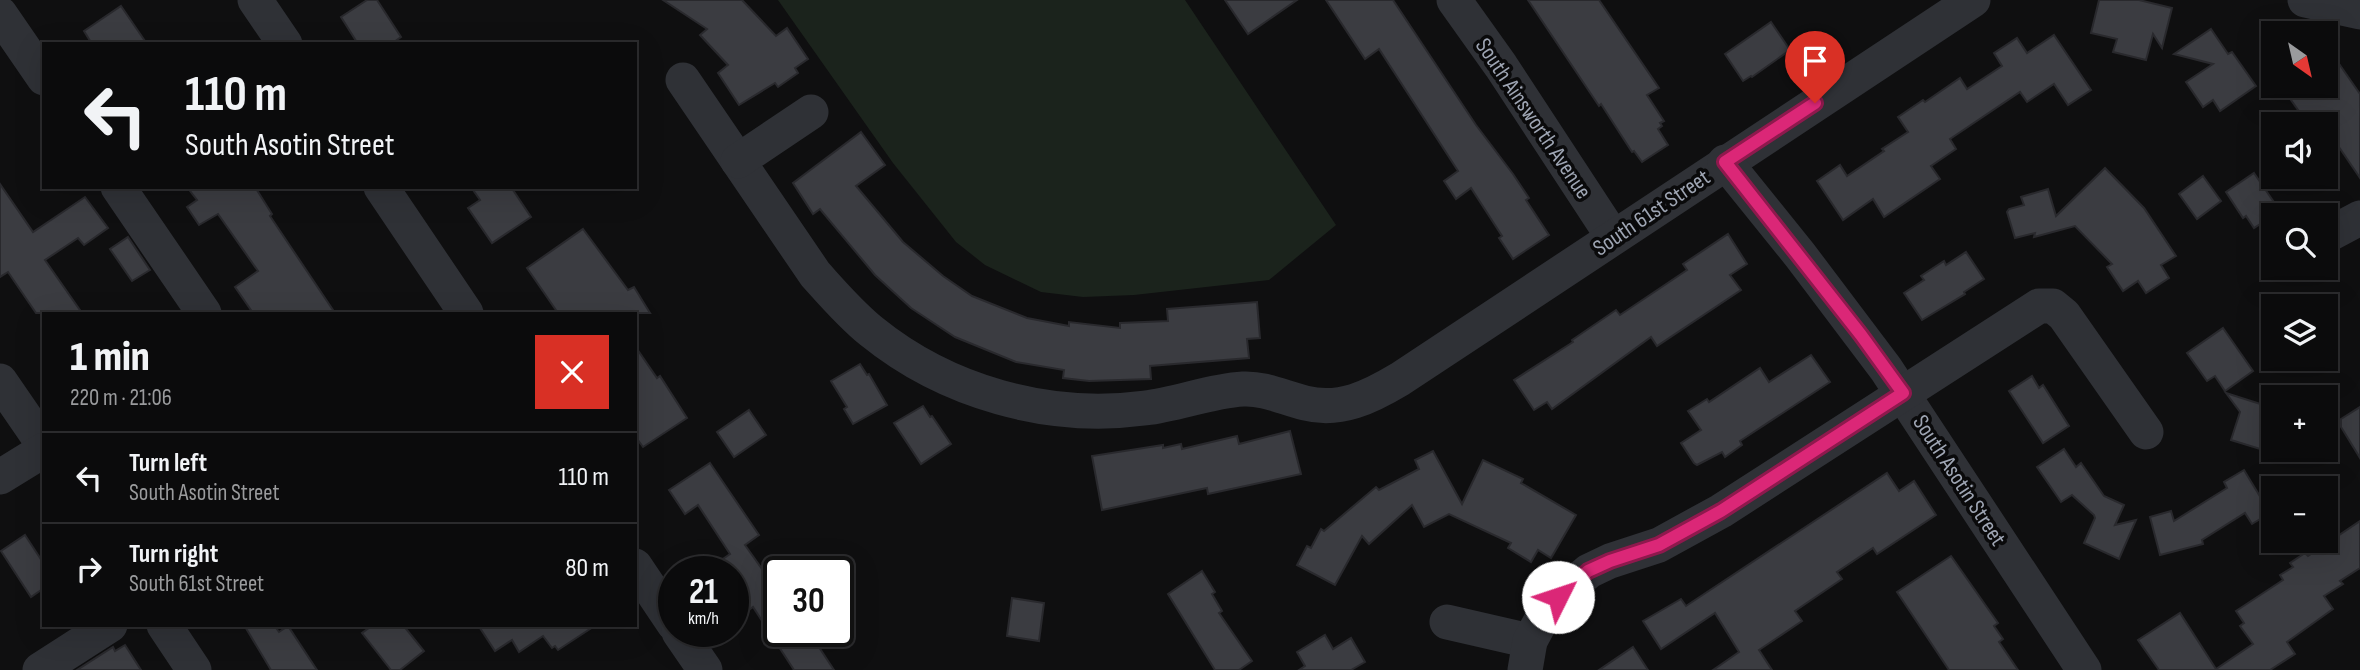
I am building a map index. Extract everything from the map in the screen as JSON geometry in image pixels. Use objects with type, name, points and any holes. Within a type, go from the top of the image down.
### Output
[{"type":"street","points":[[19,0],[0,14],[42,75]]},
{"type":"street","points":[[256,0],[284,42]]},
{"type":"street","name":"South Ainsworth Avenue","points":[[1454,0],[1502,66],[1613,237]]},
{"type":"street","name":"South 61st Street","points":[[682,80],[815,274],[870,331],[926,368],[987,394],[1027,404],[1075,410],[1145,408],[1178,403],[1219,391],[1247,389],[1326,406],[1370,397],[1399,379],[1973,0]]},
{"type":"street","points":[[2305,0],[2360,12]]},
{"type":"street","points":[[738,161],[811,112]]},
{"type":"street","name":"South Asotin Street","points":[[1725,162],[1861,335],[1903,393],[2084,670]]},
{"type":"street","points":[[119,189],[203,312]]},
{"type":"street","points":[[382,189],[465,312]]},
{"type":"street","points":[[2338,230],[2360,218]]},
{"type":"street","points":[[1447,622],[1527,656],[1552,604],[1588,571],[1659,545],[1698,524],[2041,305],[2051,305],[2060,310],[2146,432]]},
{"type":"street","points":[[0,381],[42,444]]},
{"type":"street","points":[[0,477],[42,448]]},
{"type":"street","points":[[637,569],[658,600]]},
{"type":"street","points":[[40,670],[107,627]]},
{"type":"street","points":[[165,627],[194,670]]},
{"type":"street","points":[[689,647],[705,670]]},
{"type":"shaded area","points":[[778,0],[1185,0],[1336,225],[1269,280],[1134,295],[1083,297],[1041,292],[985,265],[956,242],[893,163]]},
{"type":"building","points":[[367,0],[377,0],[401,37],[394,42],[357,42],[341,17]]},
{"type":"building","points":[[663,0],[742,0],[776,36],[787,28],[808,59],[795,68],[798,73],[778,87],[775,83],[739,105],[718,73],[728,65],[700,35],[707,29]]},
{"type":"building","points":[[1225,0],[1297,0],[1248,34]]},
{"type":"building","points":[[1326,0],[1393,0],[1476,125],[1529,198],[1526,200],[1549,235],[1513,259],[1499,238],[1502,236],[1471,188],[1456,199],[1444,181],[1458,171],[1379,49],[1365,59]]},
{"type":"building","points":[[1528,0],[1599,0],[1659,88],[1647,95],[1664,121],[1658,129],[1668,145],[1642,162],[1634,151],[1632,152]]},
{"type":"building","points":[[2099,0],[2139,0],[2172,8],[2162,48],[2153,34],[2146,60],[2113,52],[2117,39],[2091,33]]},
{"type":"building","points":[[121,6],[146,42],[91,42],[84,31]]},
{"type":"building","points":[[1771,22],[1790,50],[1743,81],[1725,54]]},
{"type":"building","points":[[2211,29],[2228,54],[2232,52],[2256,86],[2220,111],[2213,100],[2203,107],[2186,82],[2213,64],[2174,54]]},
{"type":"building","points":[[2054,35],[2091,90],[2068,105],[2054,84],[2027,102],[2020,92],[1950,139],[1956,149],[1931,166],[1940,179],[1884,217],[1873,199],[1843,220],[1817,181],[1840,165],[1847,176],[1884,151],[1882,149],[1908,132],[1898,117],[1960,78],[1967,89],[2002,66],[1994,53],[2017,38],[2027,53]]},
{"type":"building","points":[[2338,62],[2360,94],[2360,178],[2338,146],[2338,112],[2299,112],[2290,98],[2338,98]]},
{"type":"building","points":[[861,132],[885,165],[856,186],[903,242],[943,276],[972,296],[1027,318],[1069,326],[1069,322],[1120,328],[1120,323],[1168,321],[1167,309],[1257,302],[1260,338],[1247,339],[1249,358],[1150,366],[1151,379],[1089,381],[1063,378],[1064,370],[1016,362],[955,337],[911,308],[875,275],[820,209],[813,214],[793,183]]},
{"type":"building","points":[[2105,168],[2144,208],[2176,256],[2161,265],[2169,278],[2146,293],[2138,281],[2123,291],[2107,267],[2112,264],[2075,226],[2034,237],[2035,233],[2015,238],[2007,212],[2024,205],[2021,197],[2048,189],[2056,216]]},
{"type":"building","points":[[2254,173],[2261,183],[2261,189],[2265,189],[2275,203],[2261,203],[2261,223],[2254,228],[2246,216],[2243,218],[2226,192]]},
{"type":"building","points":[[2203,176],[2221,201],[2197,219],[2179,194]]},
{"type":"building","points":[[0,184],[33,232],[85,197],[108,228],[84,245],[78,238],[45,260],[81,312],[36,313],[8,272],[0,277]]},
{"type":"building","points":[[189,189],[256,189],[272,214],[270,216],[334,312],[252,312],[235,287],[258,271],[218,214],[199,225],[187,207],[197,200]]},
{"type":"building","points":[[472,189],[512,189],[531,217],[492,243],[468,208],[480,200]]},
{"type":"building","points":[[583,229],[628,290],[634,287],[650,313],[557,312],[527,268]]},
{"type":"building","points":[[1728,234],[1747,264],[1730,275],[1741,290],[1657,346],[1651,337],[1552,409],[1547,402],[1534,410],[1514,380],[1616,310],[1620,315],[1687,270],[1683,264]]},
{"type":"building","points":[[128,237],[150,270],[132,281],[110,249]]},
{"type":"building","points":[[1966,252],[1984,279],[1922,320],[1904,293],[1924,280],[1921,276],[1944,261],[1946,265]]},
{"type":"building","points":[[2223,328],[2253,371],[2225,391],[2215,376],[2207,381],[2187,353]]},
{"type":"building","points":[[637,349],[657,378],[660,376],[687,418],[643,447],[637,439]]},
{"type":"building","points":[[1811,355],[1830,382],[1740,441],[1742,445],[1725,457],[1722,452],[1697,465],[1694,463],[1681,443],[1701,430],[1688,411],[1707,399],[1709,402],[1760,368],[1769,382]]},
{"type":"building","points":[[860,364],[887,405],[853,424],[844,409],[847,407],[831,381]]},
{"type":"building","points":[[2032,376],[2039,388],[2043,385],[2069,426],[2043,443],[2009,391]]},
{"type":"building","points":[[2226,393],[2261,404],[2261,449],[2231,440],[2240,412]]},
{"type":"building","points":[[923,406],[951,444],[921,464],[894,423]]},
{"type":"building","points":[[2360,407],[2360,458],[2341,427],[2341,419]]},
{"type":"building","points":[[749,410],[766,435],[734,457],[717,432]]},
{"type":"building","points":[[1290,431],[1301,474],[1208,494],[1207,488],[1102,510],[1092,456],[1163,445],[1163,448],[1181,444],[1182,449],[1237,436],[1239,444]]},
{"type":"building","points":[[2064,449],[2076,467],[2081,463],[2104,496],[2124,505],[2115,525],[2136,520],[2119,559],[2084,543],[2094,515],[2072,495],[2061,502],[2037,467]]},
{"type":"building","points":[[1433,451],[1462,504],[1483,460],[1523,479],[1521,483],[1576,515],[1551,558],[1538,550],[1531,562],[1508,548],[1511,543],[1449,514],[1424,527],[1412,505],[1369,544],[1362,536],[1335,585],[1297,565],[1307,546],[1311,548],[1321,529],[1324,531],[1376,487],[1379,490],[1419,469],[1415,460]]},
{"type":"building","points":[[710,463],[759,535],[745,545],[763,570],[763,622],[753,607],[749,610],[749,556],[727,556],[730,554],[698,505],[685,514],[669,490]]},
{"type":"building","points":[[2244,470],[2261,498],[2261,518],[2252,524],[2245,513],[2202,540],[2203,544],[2160,555],[2150,517],[2171,511],[2174,521],[2227,488],[2224,482]]},
{"type":"building","points":[[1887,473],[1899,491],[1914,481],[1936,515],[1877,554],[1873,548],[1837,572],[1842,579],[1795,611],[1802,621],[1759,650],[1772,670],[1713,670],[1739,652],[1715,613],[1661,649],[1643,621],[1681,599],[1686,606]]},
{"type":"building","points":[[2360,521],[2360,568],[2340,581],[2343,584],[2324,596],[2333,609],[2287,642],[2295,654],[2270,670],[2159,670],[2138,640],[2180,613],[2216,669],[2253,644],[2240,626],[2244,623],[2236,611],[2283,580],[2280,575],[2293,567],[2290,563],[2305,553],[2308,556],[2312,553],[2338,553],[2338,536]]},
{"type":"building","points":[[25,535],[42,561],[42,589],[31,597],[1,551]]},
{"type":"building","points":[[1951,556],[1998,623],[1994,626],[2003,639],[1999,642],[2018,670],[1949,670],[1897,592]]},
{"type":"building","points":[[1202,571],[1215,592],[1212,594],[1222,611],[1219,613],[1252,661],[1239,670],[1215,670],[1168,594]]},
{"type":"building","points":[[1012,598],[1044,603],[1039,641],[1007,636]]},
{"type":"building","points":[[245,627],[275,627],[279,632],[289,627],[317,670],[271,670]]},
{"type":"building","points":[[370,627],[405,627],[424,651],[400,670],[391,670],[362,633]]},
{"type":"building","points":[[479,627],[593,627],[558,650],[555,646],[552,648],[543,636],[519,652],[512,640],[495,651]]},
{"type":"building","points":[[1325,635],[1333,649],[1351,638],[1365,662],[1351,670],[1299,670],[1305,666],[1297,652]]},
{"type":"building","points":[[125,645],[141,670],[77,670],[113,647],[115,651]]},
{"type":"building","points":[[779,647],[819,647],[834,670],[794,670]]},
{"type":"building","points":[[1633,647],[1648,670],[1599,670]]},
{"type":"route","points":[[1558,597],[1588,571],[1659,545],[1750,494],[1903,393],[1800,255],[1725,162],[1815,103]]}]
